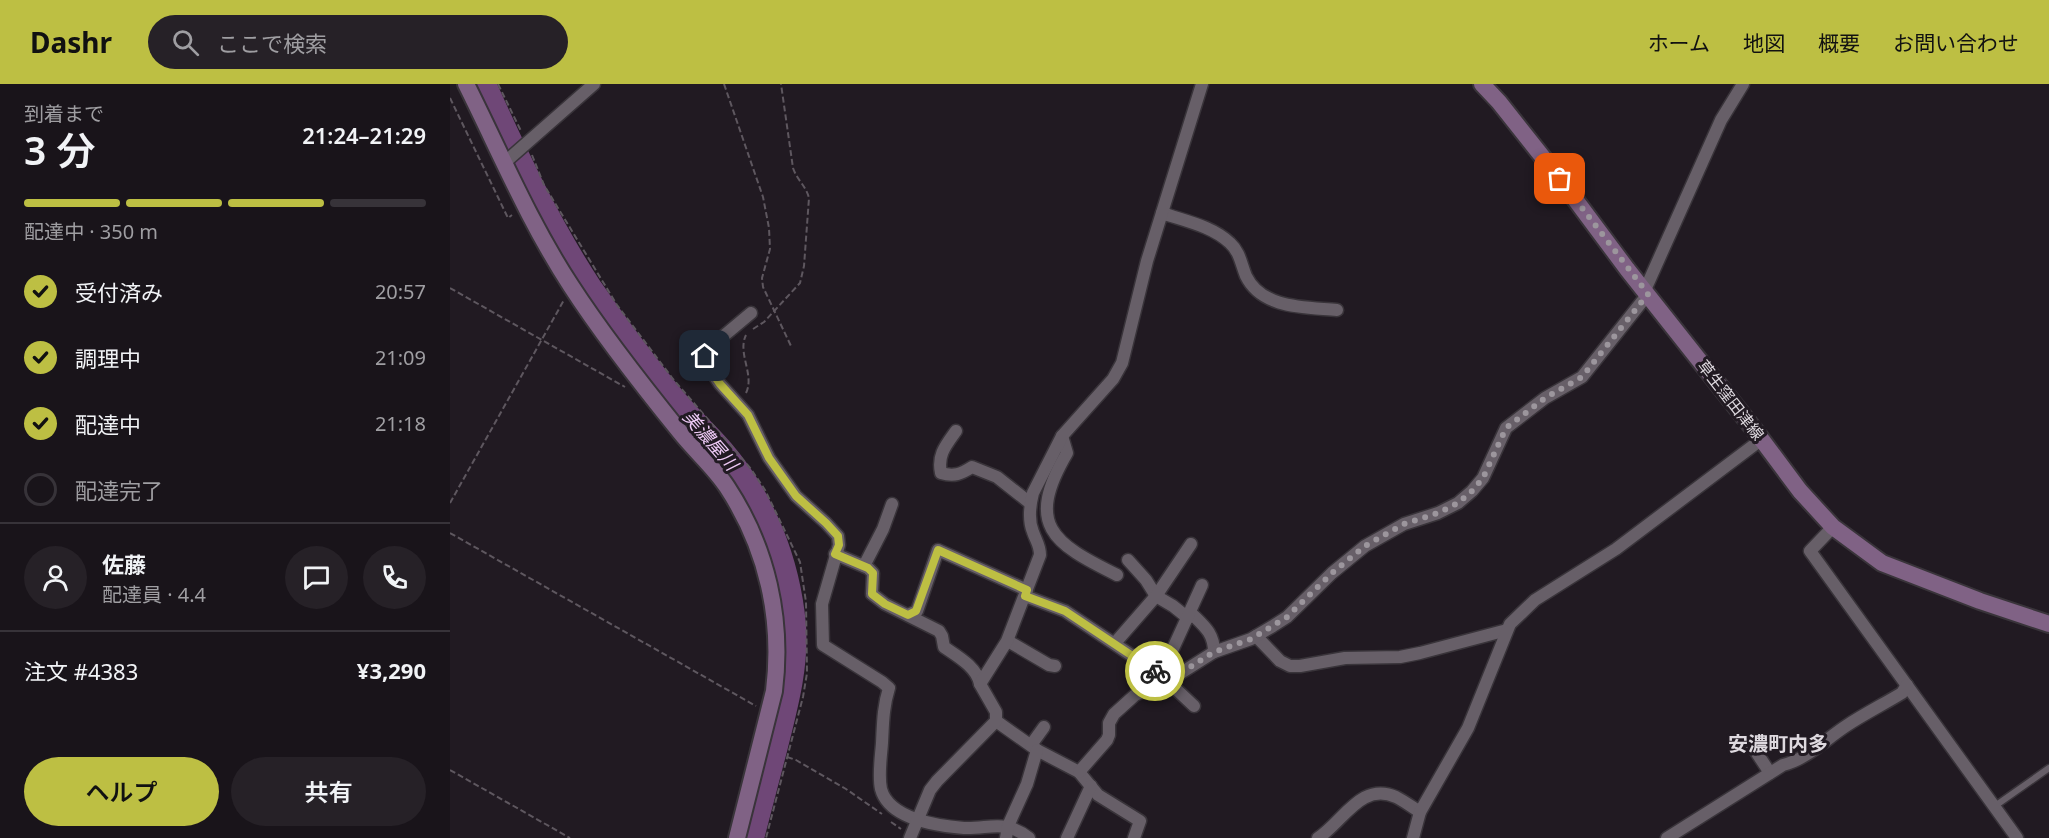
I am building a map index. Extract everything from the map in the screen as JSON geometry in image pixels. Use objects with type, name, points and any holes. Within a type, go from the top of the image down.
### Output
[{"type":"street","points":[[466,84],[506,162],[525,208],[571,287],[648,393],[726,486],[741,510],[763,561],[773,601],[778,647],[774,691],[737,838]]},
{"type":"street","points":[[506,162],[594,84]]},
{"type":"street","points":[[980,684],[1008,641],[1040,555],[1040,545],[1030,521],[1030,503],[1062,436],[1113,379],[1122,363],[1147,261],[1202,84]]},
{"type":"street","name":"草生窪田津線","points":[[1482,84],[1513,119],[1800,491],[1833,527],[1882,563],[1980,601],[2049,624]]},
{"type":"street","points":[[1163,677],[1173,678],[1214,652],[1256,636],[1287,617],[1332,573],[1360,550],[1404,524],[1438,513],[1458,503],[1472,491],[1483,478],[1506,428],[1545,398],[1582,377],[1646,292],[1721,120],[1743,84]]},
{"type":"street","points":[[1162,213],[1209,229],[1230,242],[1238,250],[1247,278],[1258,292],[1267,297],[1290,306],[1337,310]]},
{"type":"street","points":[[751,313],[708,349],[705,356],[707,365],[720,384],[748,415],[769,458],[796,496],[838,536],[839,545],[822,604],[823,645],[889,688],[883,709],[881,788],[892,806],[909,818],[963,828],[998,825],[1007,832],[1029,838]]},
{"type":"street","points":[[956,431],[940,454],[941,473],[950,476],[961,474],[972,467],[997,477],[1030,503]]},
{"type":"street","points":[[1062,436],[1067,453],[1046,501],[1048,524],[1051,530],[1077,555],[1117,575]]},
{"type":"street","points":[[1413,838],[1420,812],[1468,729],[1507,630],[1522,611],[1535,600],[1624,543],[1762,439]]},
{"type":"street","points":[[864,566],[883,529],[892,504]]},
{"type":"street","points":[[1833,527],[1810,550],[2017,838]]},
{"type":"street","points":[[1115,644],[1156,596],[1191,544]]},
{"type":"street","points":[[908,615],[916,611],[938,550],[1065,611],[1163,677],[1194,706]]},
{"type":"street","points":[[835,554],[864,566],[873,573],[872,594],[885,604],[939,630],[944,647],[961,658],[973,670],[996,712],[996,721],[930,790],[910,837]]},
{"type":"street","points":[[1128,560],[1146,580],[1156,596],[1189,616],[1209,632],[1214,640],[1214,652]]},
{"type":"street","points":[[1079,772],[1107,740],[1109,723],[1123,704],[1163,677],[1202,585]]},
{"type":"street","points":[[1256,636],[1280,662],[1290,666],[1300,666],[1345,658],[1410,655],[1439,650],[1507,630]]},
{"type":"street","points":[[1008,641],[1049,665],[1055,666]]},
{"type":"street","points":[[1667,838],[1902,693],[1907,685]]},
{"type":"street","points":[[996,721],[1034,747],[1079,772],[1098,795],[1140,821],[1137,837]]},
{"type":"street","points":[[1007,832],[1027,784],[1034,747],[1044,727]]},
{"type":"street","points":[[1749,741],[1770,773]]},
{"type":"street","points":[[1067,838],[1091,786]]},
{"type":"street","points":[[1318,838],[1361,798],[1371,794],[1395,797],[1420,812]]},
{"type":"lane","points":[[1995,806],[2049,768]]},
{"type":"path","points":[[724,84],[763,197],[769,228],[770,249],[762,278],[763,287],[791,346]]},
{"type":"path","points":[[739,406],[749,384],[744,336],[764,322],[800,283],[804,266],[809,198],[794,168],[781,84]]},
{"type":"path","points":[[450,98],[508,218],[525,208]]},
{"type":"path","points":[[450,503],[571,287]]},
{"type":"path","points":[[450,288],[640,396],[648,393]]},
{"type":"path","points":[[450,533],[769,712]]},
{"type":"path","points":[[787,757],[868,803],[910,837]]},
{"type":"path","points":[[450,770],[570,838]]},
{"type":"waterway","name":"美濃屋川","points":[[484,84],[533,189],[591,289],[679,405],[737,470],[772,532],[791,601],[794,656],[790,686],[752,838]]},
{"type":"way so far","points":[[1155,671],[1166,680],[1173,678],[1214,652],[1251,639],[1287,617],[1332,573],[1365,546],[1404,524],[1438,513],[1458,503],[1483,478],[1506,428],[1545,398],[1582,377],[1594,364],[1648,294],[1560,179]]},
{"type":"district","name":"安濃町内多","points":[[1778,743]]},
{"type":"route","points":[[705,356],[707,365],[720,384],[748,415],[769,458],[796,496],[838,536],[839,545],[835,554],[868,568],[873,573],[872,594],[885,604],[908,615],[916,611],[938,550],[1027,590],[1025,596],[1065,611],[1155,671]]}]
